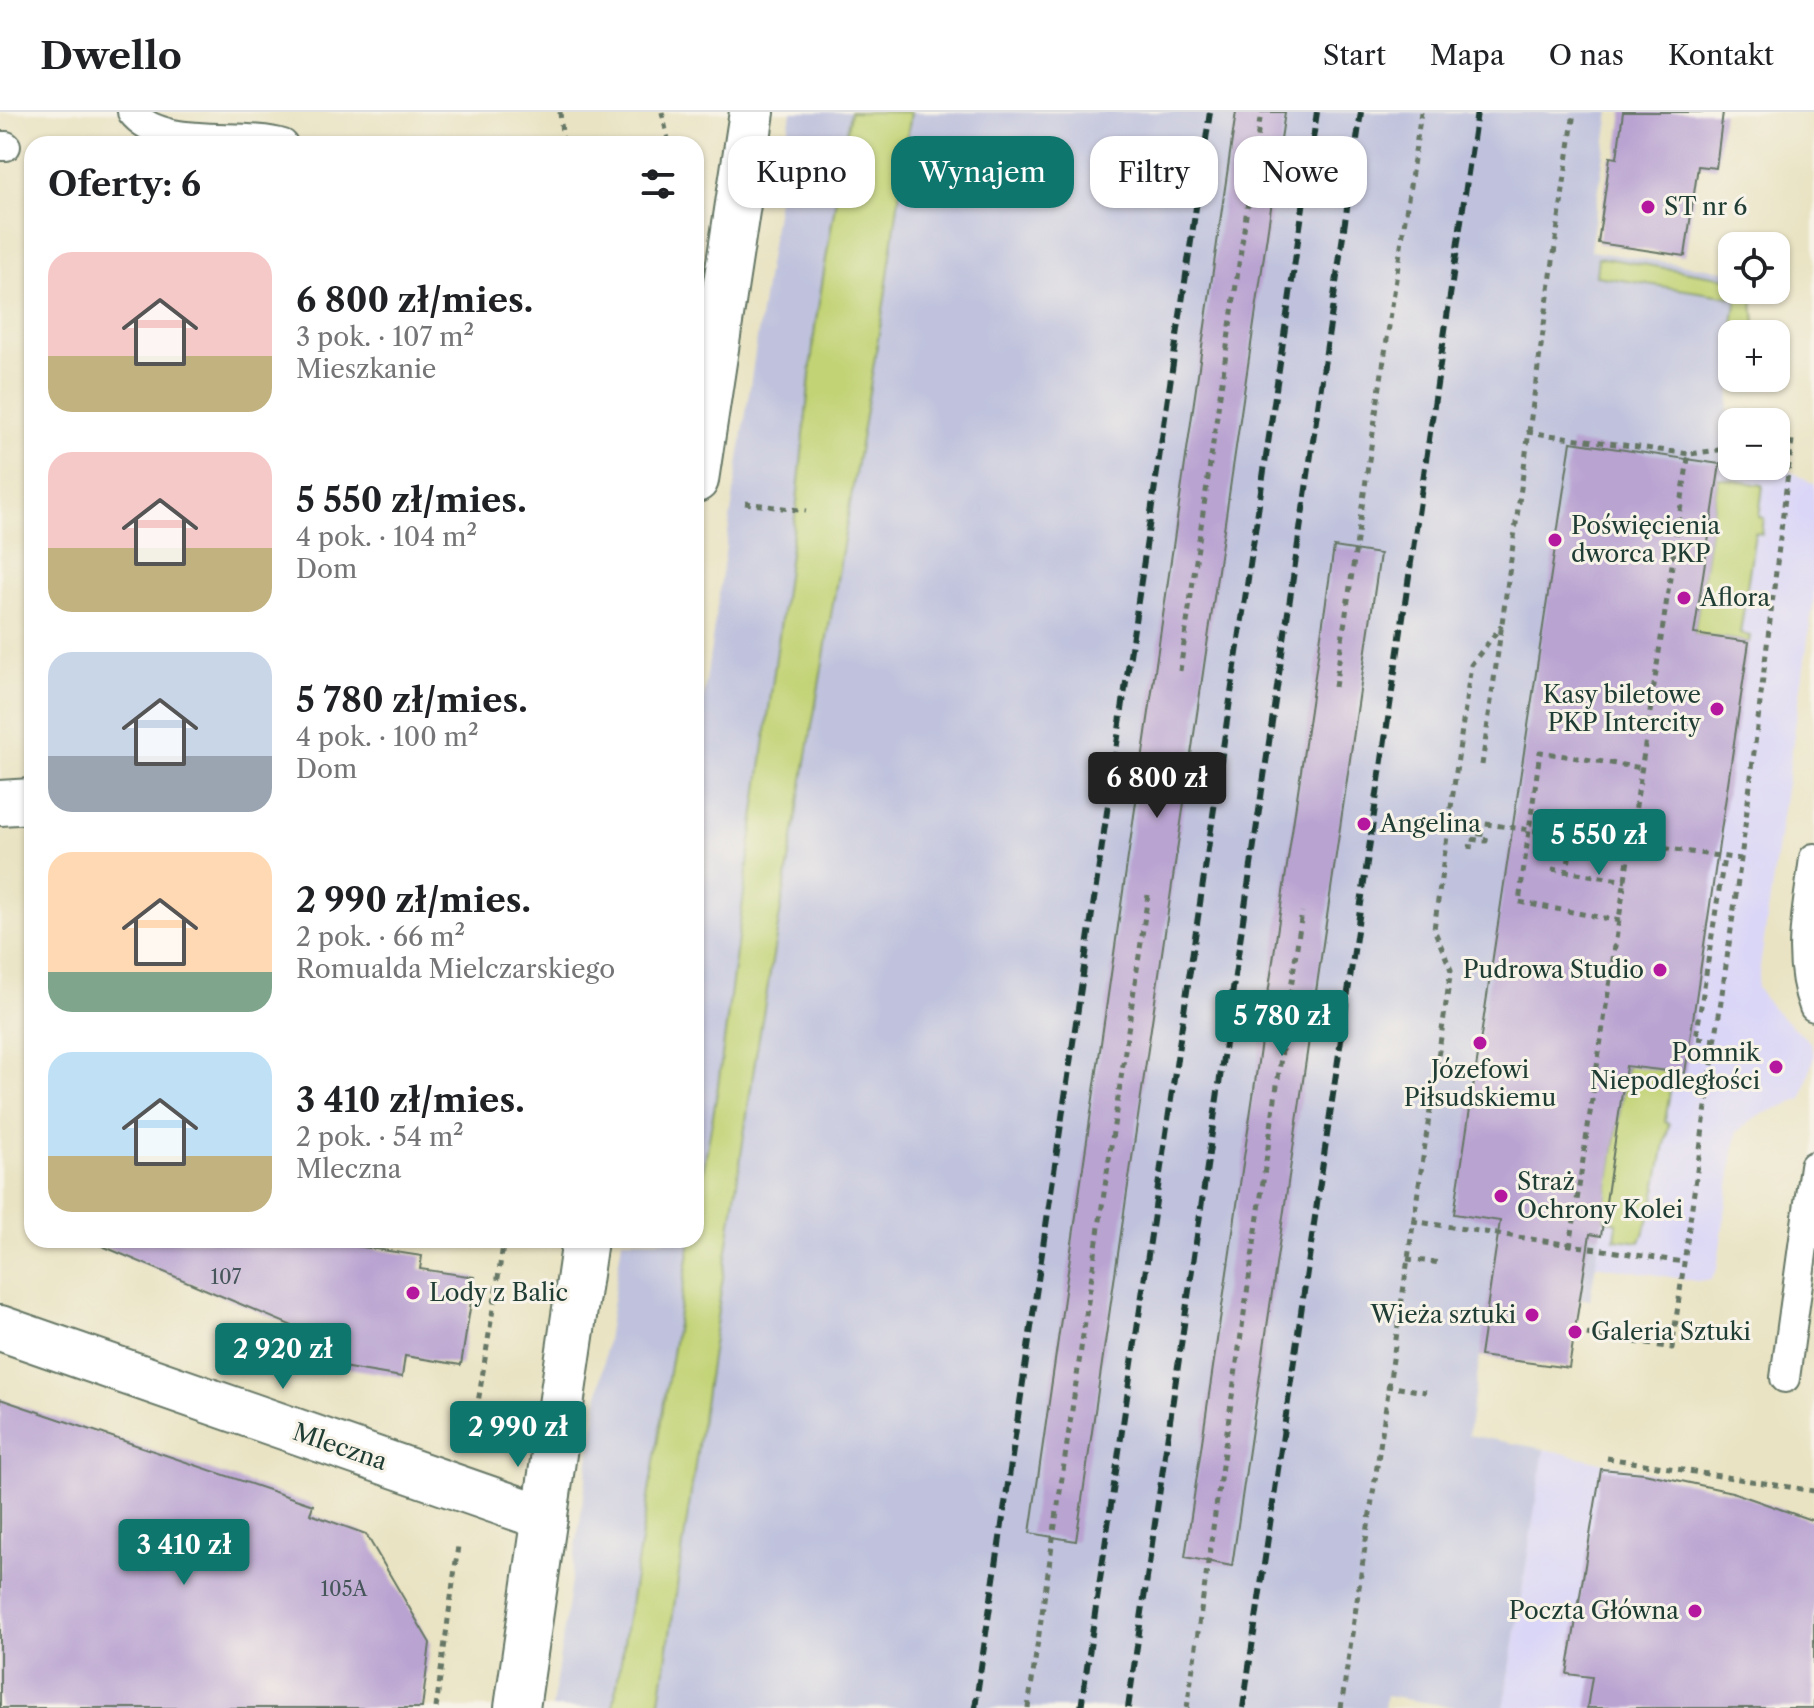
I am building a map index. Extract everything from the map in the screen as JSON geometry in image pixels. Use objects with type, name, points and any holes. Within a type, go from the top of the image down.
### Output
[{"type":"street","points":[[704,427],[752,112]]},
{"type":"street","points":[[0,803],[24,802]]},
{"type":"street","points":[[517,1708],[584,1248]]},
{"type":"street","name":"Mleczna","points":[[0,1328],[545,1518]]},
{"type":"lane","points":[[132,112],[142,125],[198,136]]},
{"type":"lane","points":[[1814,858],[1802,958],[1804,978],[1814,1007]]},
{"type":"lane","points":[[1785,1378],[1814,1166]]},
{"type":"path","points":[[560,112],[562,136]]},
{"type":"path","points":[[662,112],[667,136]]},
{"type":"path","points":[[1180,671],[1261,112]]},
{"type":"path","points":[[1335,687],[1421,112]]},
{"type":"path","points":[[1482,765],[1574,112]]},
{"type":"path","points":[[1527,432],[1690,454],[1718,450]]},
{"type":"path","points":[[1570,1247],[1690,454]]},
{"type":"path","points":[[1575,1332],[1672,1348],[1741,859],[1787,480]]},
{"type":"path","points":[[743,503],[806,511]]},
{"type":"path","points":[[1341,1708],[1386,1386],[1451,970],[1434,929],[1471,665],[1502,625]]},
{"type":"path","points":[[1620,921],[1519,902],[1540,752],[1642,768]]},
{"type":"path","points":[[1450,819],[1741,859]]},
{"type":"path","points":[[1463,824],[1461,831],[1474,833],[1487,835],[1486,841],[1471,839],[1470,849],[1472,835],[1474,822]]},
{"type":"path","points":[[1572,840],[1567,871],[1552,869],[1626,881]]},
{"type":"path","points":[[1716,1040],[1696,1038],[1724,858]]},
{"type":"path","points":[[1028,1708],[1148,895]]},
{"type":"path","points":[[1187,1708],[1302,912]]},
{"type":"path","points":[[1412,1221],[1683,1262]]},
{"type":"path","points":[[1407,1259],[1442,1263]]},
{"type":"path","points":[[1386,1386],[1426,1392]]},
{"type":"path","points":[[1607,1458],[1813,1491]]},
{"type":"shaded area","points":[[791,112],[1610,112],[1590,251],[1718,270],[1718,304],[1742,304],[1737,320],[1718,320],[1718,392],[1731,392],[1729,408],[1718,408],[1718,479],[1695,634],[1749,642],[1685,1073],[1627,1065],[1590,1300],[1491,1285],[1468,1435],[1544,1449],[1504,1708],[1460,1708],[1386,1696],[1384,1708],[552,1708],[621,1248],[704,1248],[704,694],[777,208],[875,208],[875,136],[787,136]]},
{"type":"shaded area","points":[[1718,449],[1718,480],[1790,480],[1790,471],[1814,484],[1814,598],[1757,988],[1772,1008],[1811,1043],[1814,1056],[1802,1099],[1757,1116],[1737,1132],[1717,1269],[1711,1280],[1696,1281],[1443,1241]]},
{"type":"shaded area","name":"Poczta Główna","points":[[1544,1449],[1732,1492],[1814,1521],[1814,1708],[1504,1708]]},
{"type":"green space","points":[[850,112],[911,112],[908,136],[891,136],[891,208],[898,208],[884,304],[755,1061],[659,1708],[613,1708],[690,1248],[704,1248],[704,1166],[717,1093],[797,502],[815,327],[834,208],[875,208],[875,136],[846,136]]},
{"type":"green space","points":[[1598,257],[1718,277],[1718,295],[1596,276]]},
{"type":"green space","points":[[1736,304],[1753,304],[1755,320],[1734,320]]},
{"type":"green space","points":[[1718,478],[1763,485],[1759,517],[1764,518],[1762,534],[1755,533],[1740,634],[1750,636],[1749,642],[1694,634]]},
{"type":"green space","points":[[1627,1064],[1673,1072],[1665,1122],[1669,1124],[1652,1210],[1640,1242],[1615,1239],[1617,1223],[1603,1219]]},
{"type":"building","points":[[1236,112],[1285,112],[1281,136],[1234,136],[1234,208],[1271,208],[1076,1541],[1030,1533]]},
{"type":"building","points":[[1623,112],[1723,112],[1716,168],[1698,166],[1685,256],[1598,243],[1610,157],[1617,158]]},
{"type":"building","points":[[1571,442],[1718,464],[1694,634],[1749,642],[1685,1073],[1626,1066],[1601,1236],[1590,1234],[1569,1368],[1480,1356],[1500,1221],[1454,1214]]},
{"type":"building","points":[[1334,547],[1380,554],[1232,1566],[1185,1557]]},
{"type":"building","points":[[107,1248],[369,1248],[422,1256],[420,1269],[475,1277],[461,1365],[405,1356],[402,1377],[336,1366],[340,1346]]},
{"type":"building","points":[[0,1399],[313,1505],[310,1514],[366,1534],[430,1643],[422,1708],[0,1708]]},
{"type":"building","name":"Poczta Główna","points":[[1601,1469],[1644,1473],[1732,1492],[1814,1521],[1814,1708],[1587,1708],[1592,1677],[1567,1674]]},
{"type":"railway","points":[[975,1708],[1210,112]]},
{"type":"railway","points":[[1081,1708],[1317,112]]},
{"type":"railway","points":[[1128,1708],[1361,112]]},
{"type":"railway","points":[[1243,1708],[1477,112]]},
{"type":"place","name":"ST nr 6","points":[[1648,207]]},
{"type":"place","name":"Poświęcienia dworca PKP","points":[[1555,540]]},
{"type":"place","name":"Aflora","points":[[1684,598]]},
{"type":"place","name":"Kasy biletowe PKP Intercity","points":[[1717,709]]},
{"type":"place","name":"Angelina","points":[[1364,824]]},
{"type":"place","name":"Pudrowa Studio","points":[[1660,970]]},
{"type":"place","name":"Józefowi Piłsudskiemu","points":[[1480,1043]]},
{"type":"place","name":"Pomnik Niepodległości","points":[[1776,1067]]},
{"type":"place","name":"Straż Ochrony Kolei","points":[[1501,1196]]},
{"type":"place","name":"Lody z Balic","points":[[413,1293]]},
{"type":"place","name":"Wieża sztuki","points":[[1532,1315]]},
{"type":"place","name":"Galeria Sztuki","points":[[1575,1332]]},
{"type":"place","name":"Poczta Główna","points":[[1695,1611]]}]
